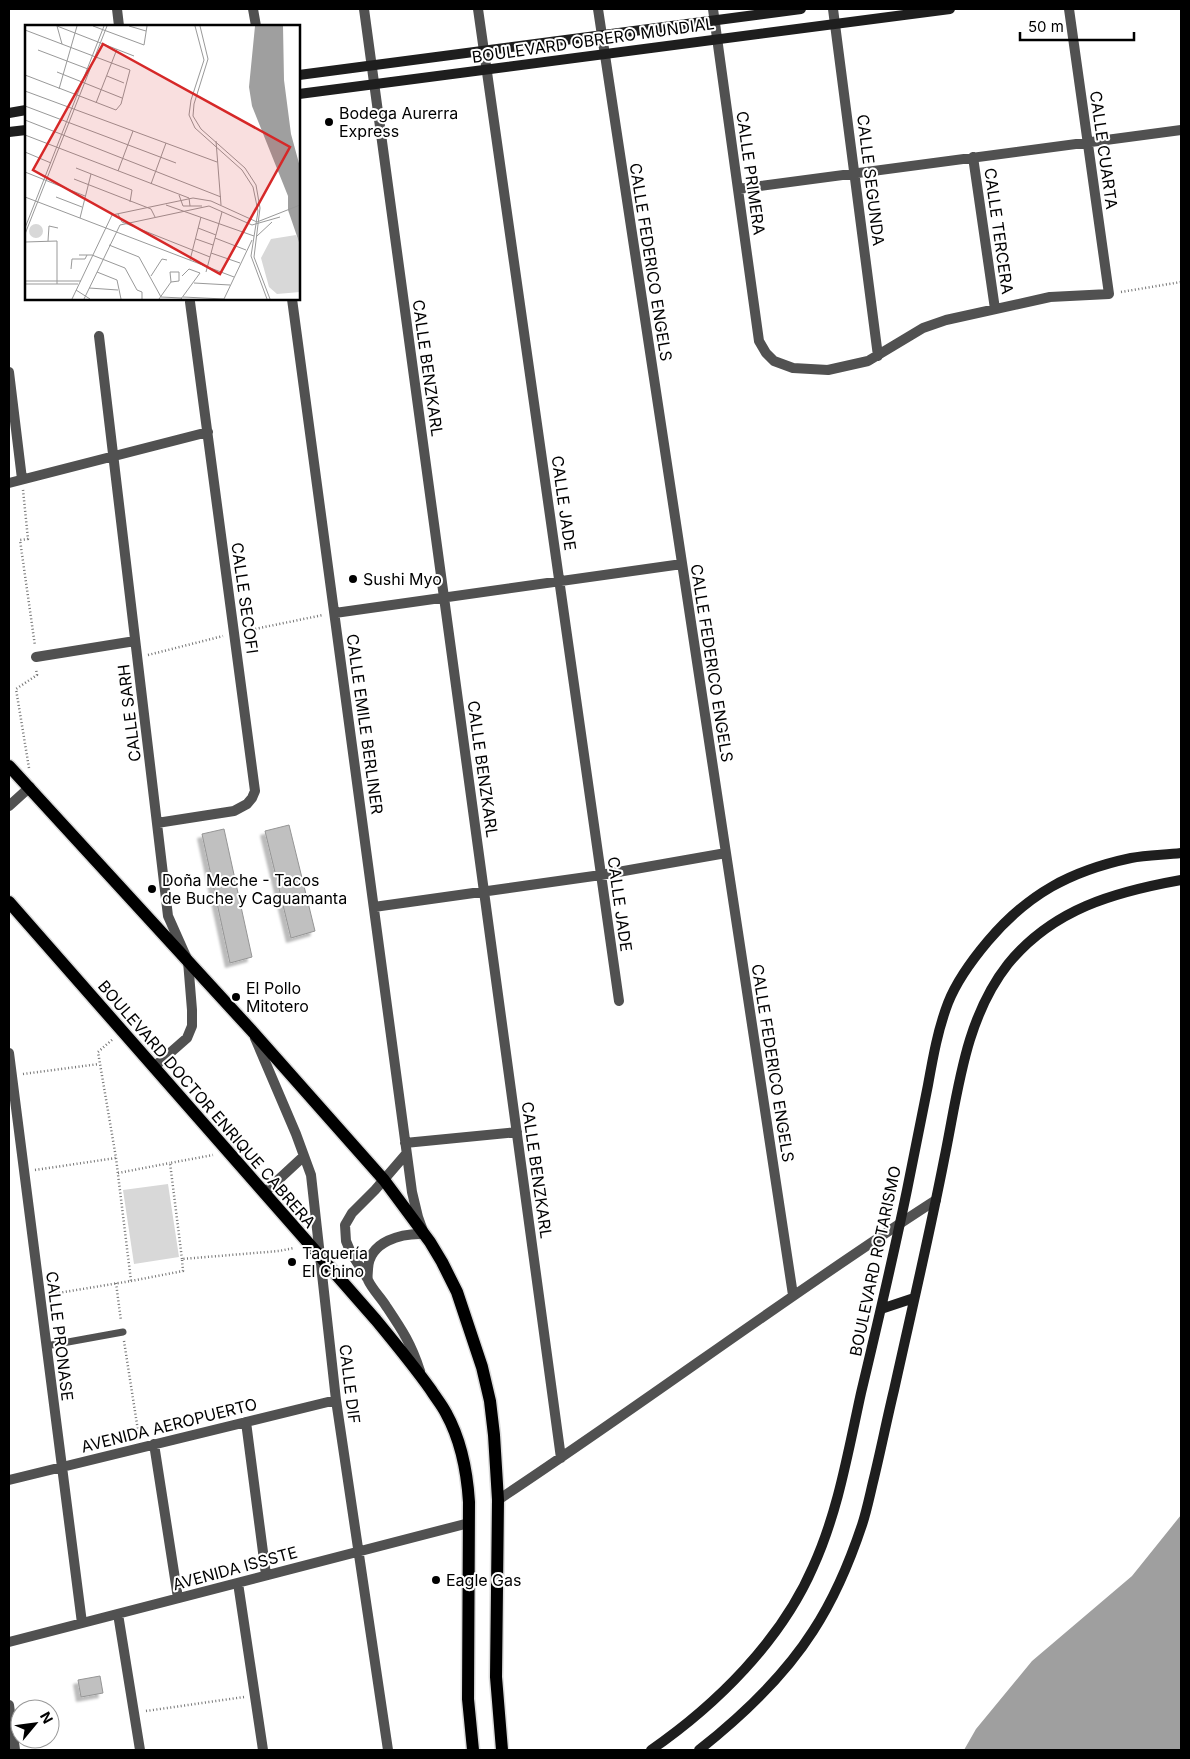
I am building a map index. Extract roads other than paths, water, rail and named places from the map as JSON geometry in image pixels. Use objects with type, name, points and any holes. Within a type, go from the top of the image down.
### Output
[{"type":"main road","points":[[9,766],[188,961],[384,1180],[438,1255],[457,1292],[482,1367],[490,1401],[494,1435],[498,1500],[496,1677],[504,1748]]},
{"type":"main road","name":"BOULEVARD DOCTOR ENRIQUE CABRERA","points":[[9,902],[376,1320],[446,1412],[456,1435],[467,1480],[469,1523],[468,1699],[473,1750]]},
{"type":"street","points":[[117,9],[119,25]]},
{"type":"street","points":[[254,9],[256,25]]},
{"type":"street","points":[[364,9],[372,65]]},
{"type":"street","name":"CALLE JADE","points":[[478,9],[619,1001]]},
{"type":"street","name":"CALLE FEDERICO ENGELS","points":[[598,9],[793,1295]]},
{"type":"street","name":"CALLE PRIMERA","points":[[713,9],[759,341],[766,353],[774,361],[793,368],[828,370],[868,361],[878,356]]},
{"type":"street","name":"BOULEVARD OBRERO MUNDIAL","points":[[300,75],[800,9]]},
{"type":"street","name":"CALLE SEGUNDA","points":[[833,9],[878,356]]},
{"type":"street","name":"BOULEVARD OBRERO MUNDIAL","points":[[300,94],[950,9]]},
{"type":"street","name":"CALLE CUARTA","points":[[995,309],[1050,297],[1109,294],[1069,9]]},
{"type":"street","name":"CALLE BENZKARL","points":[[372,65],[561,1458]]},
{"type":"street","points":[[9,113],[25,110]]},
{"type":"street","points":[[9,132],[25,130]]},
{"type":"street","points":[[738,189],[1181,130]]},
{"type":"street","name":"CALLE TERCERA","points":[[973,157],[995,309]]},
{"type":"street","name":"CALLE EMILE BERLINER","points":[[292,300],[406,1154],[412,1192],[424,1234]]},
{"type":"street","name":"CALLE SECOFI","points":[[157,823],[234,811],[247,804],[255,791],[190,302]]},
{"type":"street","points":[[878,356],[923,328],[946,320],[995,309]]},
{"type":"street","name":"CALLE SARH","points":[[99,336],[115,455],[168,916],[188,961],[192,1010],[192,1026],[188,1038],[154,1067]]},
{"type":"street","points":[[9,372],[22,479]]},
{"type":"street","points":[[9,483],[208,432]]},
{"type":"street","points":[[335,613],[682,564]]},
{"type":"street","points":[[36,657],[135,641]]},
{"type":"street","points":[[9,806],[30,787]]},
{"type":"street","name":"BOULEVARD ROTARISMO","points":[[651,1750],[683,1727],[737,1678],[758,1654],[799,1594],[825,1538],[835,1508],[900,1223],[938,1035],[949,1001],[963,973],[978,952],[1019,908],[1043,891],[1068,877],[1133,858],[1181,853]]},
{"type":"street","points":[[374,907],[601,875],[726,854]]},
{"type":"street","points":[[699,1750],[734,1722],[757,1699],[784,1670],[813,1631],[832,1597],[863,1522],[936,1200],[968,1044],[993,986],[1029,941],[1074,911],[1096,900],[1116,894],[1181,880]]},
{"type":"street","name":"CALLE DIF","points":[[252,1032],[311,1176],[336,1400],[388,1750]]},
{"type":"street","name":"CALLE PRONASE","points":[[9,1053],[82,1623]]},
{"type":"street","points":[[405,1142],[517,1132]]},
{"type":"street","points":[[406,1154],[352,1213],[345,1225],[346,1241],[351,1253],[407,1337],[413,1348],[421,1377]]},
{"type":"street","points":[[264,1193],[304,1156]]},
{"type":"street","points":[[498,1500],[793,1295],[936,1200]]},
{"type":"street","points":[[368,1279],[370,1259],[378,1247],[401,1236],[424,1234]]},
{"type":"street","points":[[880,1310],[914,1298]]},
{"type":"street","name":"AVENIDA AEROPUERTO","points":[[9,1480],[336,1400]]},
{"type":"street","points":[[246,1422],[266,1575]]},
{"type":"street","points":[[154,1444],[178,1598]]},
{"type":"street","name":"AVENIDA ISSSTE","points":[[9,1642],[469,1523]]},
{"type":"street","points":[[238,1583],[263,1750]]},
{"type":"street","points":[[118,1614],[140,1750]]},
{"type":"street","points":[[9,1705],[15,1750]]},
{"type":"lane","points":[[46,1346],[123,1332]]},
{"type":"place","name":"Bodega Aurerra Express","points":[[329,122]]},
{"type":"place","name":"Sushi Myo","points":[[353,579]]},
{"type":"place","name":"Doña Meche - Tacos de Buche y Caguamanta","points":[[152,889]]},
{"type":"place","name":"El Pollo Mitotero","points":[[236,997]]},
{"type":"place","name":"Taquería El Chino","points":[[292,1262]]},
{"type":"place","name":"Eagle Gas","points":[[436,1580]]}]
